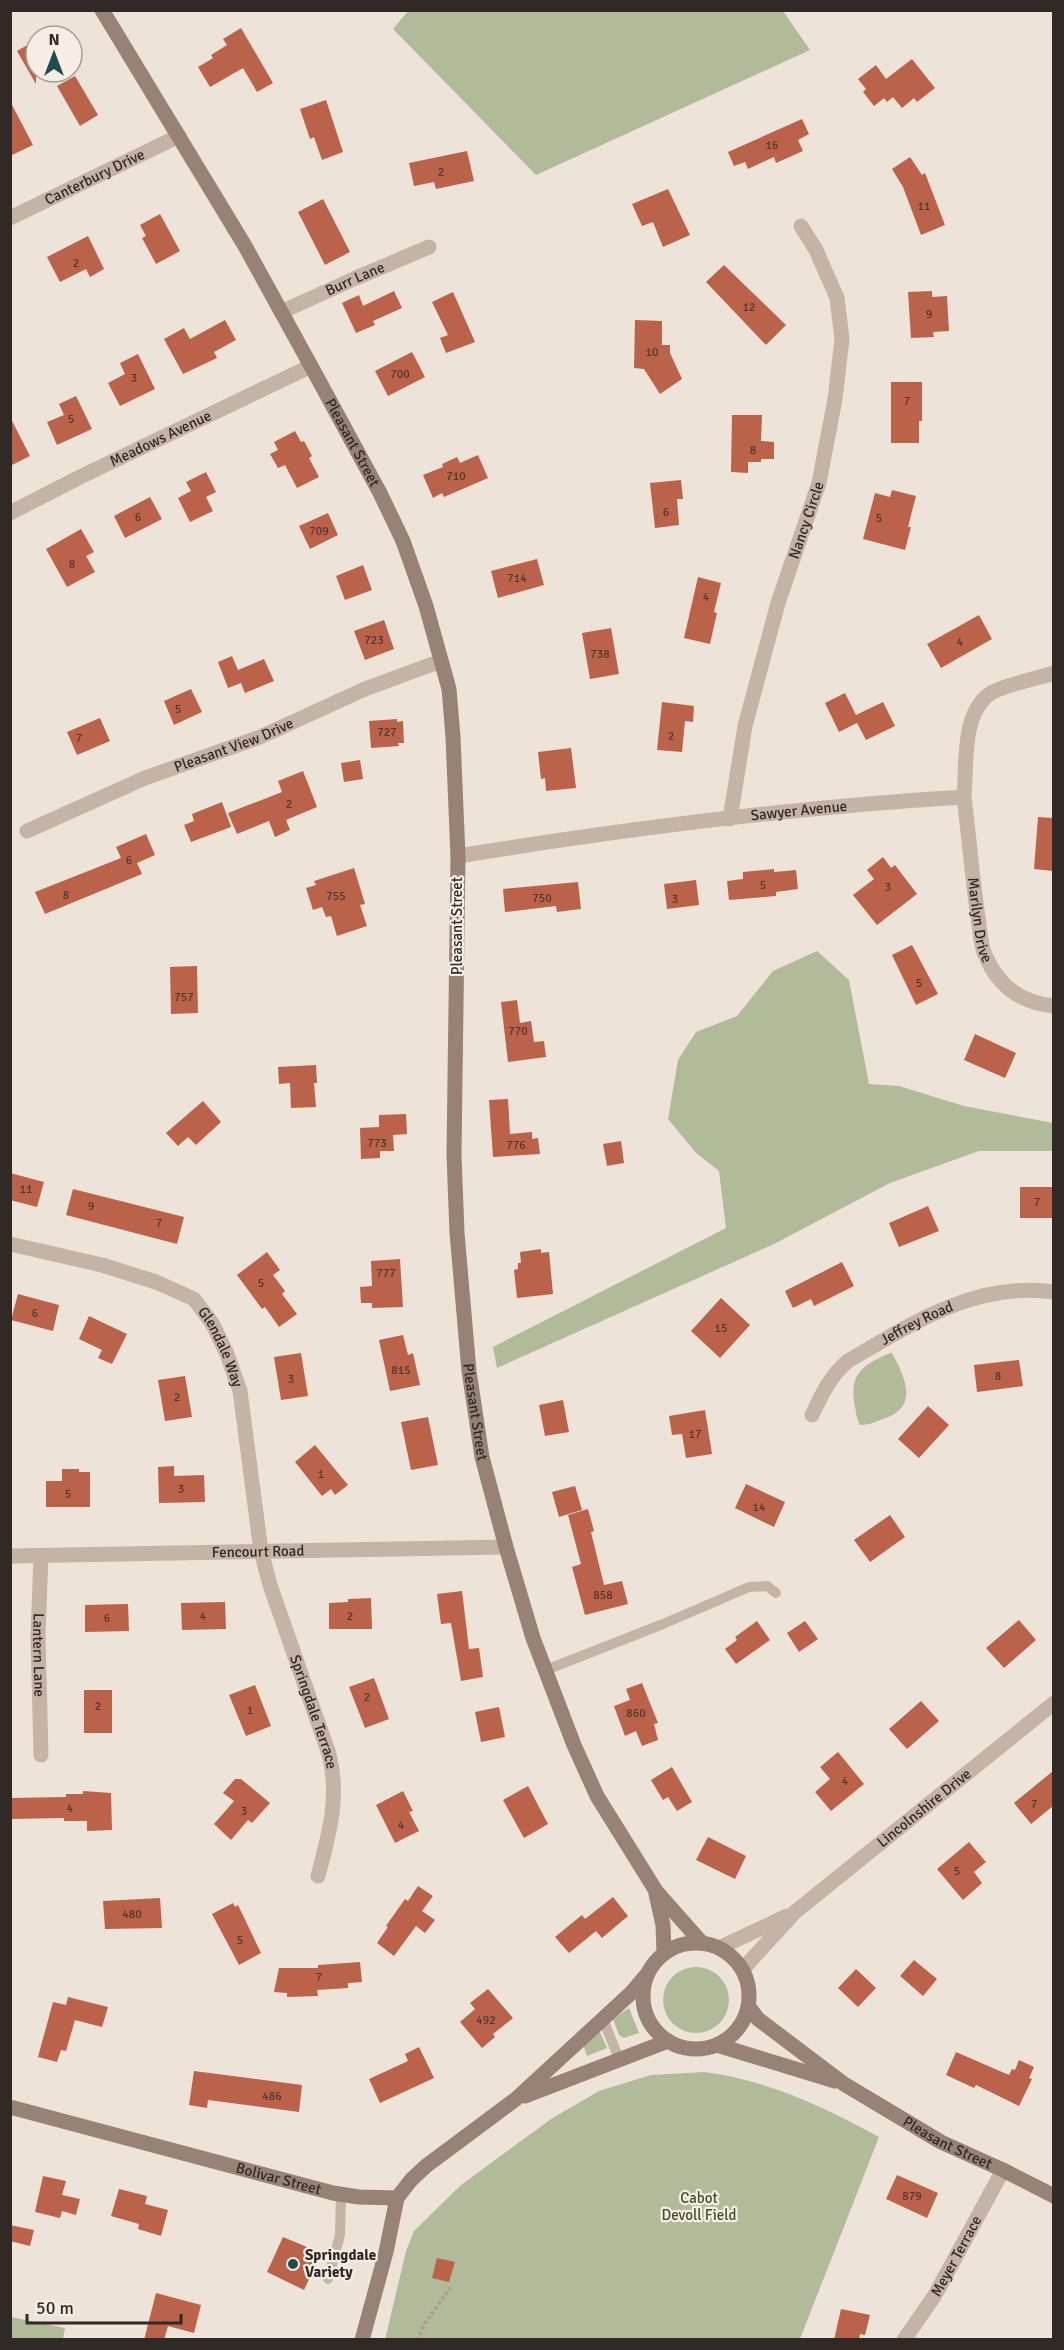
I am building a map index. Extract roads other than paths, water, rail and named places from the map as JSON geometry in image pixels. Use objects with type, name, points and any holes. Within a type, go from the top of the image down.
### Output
[{"type":"main road","name":"Pleasant Street","points":[[102,10],[245,246],[311,366],[380,493],[403,541],[426,606],[450,698],[458,856],[454,1155],[459,1271],[469,1371],[482,1456],[533,1638],[574,1745],[597,1796],[656,1891],[700,1942]]},
{"type":"main road","name":"Pleasant Street","points":[[656,1891],[663,1925],[664,1953]]},
{"type":"main road","points":[[362,2340],[398,2198],[426,2166],[516,2099],[603,2019],[631,1993],[664,1953],[675,1947],[700,1942],[719,1948],[735,1959],[743,1969],[749,1987],[749,2007],[738,2030],[717,2045],[692,2049],[668,2041],[650,2023],[645,2011],[643,1998],[648,1973]]},
{"type":"main road","name":"Pleasant Street","points":[[749,2007],[758,2019],[844,2084],[941,2142],[1053,2196]]},
{"type":"main road","points":[[516,2099],[668,2041]]},
{"type":"main road","name":"Pleasant Street","points":[[717,2045],[844,2084]]},
{"type":"main road","name":"Bolivar Street","points":[[10,2107],[341,2194],[398,2198]]},
{"type":"street","name":"Canterbury Drive","points":[[10,218],[178,136]]},
{"type":"street","name":"Nancy Circle","points":[[730,819],[745,726],[778,603],[819,483],[835,399],[842,339],[837,298],[816,250],[801,226]]},
{"type":"street","name":"Burr Lane","points":[[281,312],[429,247]]},
{"type":"street","name":"Meadows Avenue","points":[[10,513],[311,366]]},
{"type":"street","name":"Pleasant View Drive","points":[[27,831],[145,778],[260,736],[365,688],[441,661]]},
{"type":"street","points":[[964,796],[969,723],[977,706],[992,692],[1053,673]]},
{"type":"street","name":"Sawyer Avenue","points":[[458,856],[561,839],[872,802],[964,796]]},
{"type":"street","name":"Marilyn Drive","points":[[964,796],[969,860],[985,956],[995,973],[1010,990],[1033,1004],[1053,1006]]},
{"type":"street","name":"Glendale Way","points":[[10,1244],[102,1264],[156,1282],[194,1299],[212,1323],[240,1391],[261,1551]]},
{"type":"street","name":"Jeffrey Road","points":[[812,1415],[825,1387],[848,1361],[949,1306],[992,1292],[1028,1288],[1053,1292]]},
{"type":"street","name":"Fencourt Road","points":[[10,1556],[506,1547]]},
{"type":"street","name":"Springdale Terrace","points":[[261,1551],[270,1585],[328,1754],[334,1780],[331,1828],[318,1876]]},
{"type":"street","name":"Lantern Lane","points":[[41,1556],[38,1635],[41,1755]]},
{"type":"street","name":"Lincolnshire Drive","points":[[743,1969],[795,1912],[1053,1703]]},
{"type":"street","name":"Lincolnshire Drive","points":[[719,1948],[795,1912]]},
{"type":"street","name":"Meyer Terrace","points":[[904,2340],[935,2295],[1003,2170]]},
{"type":"lane","points":[[546,1670],[749,1587],[767,1586],[776,1593]]},
{"type":"lane","points":[[603,2019],[619,2059]]},
{"type":"lane","points":[[328,2279],[340,2235],[341,2194]]},
{"type":"place","name":"Springdale Variety","points":[[293,2264]]},
{"type":"park label","name":"Cabot Devoll Field","points":[[699,2206]]}]
